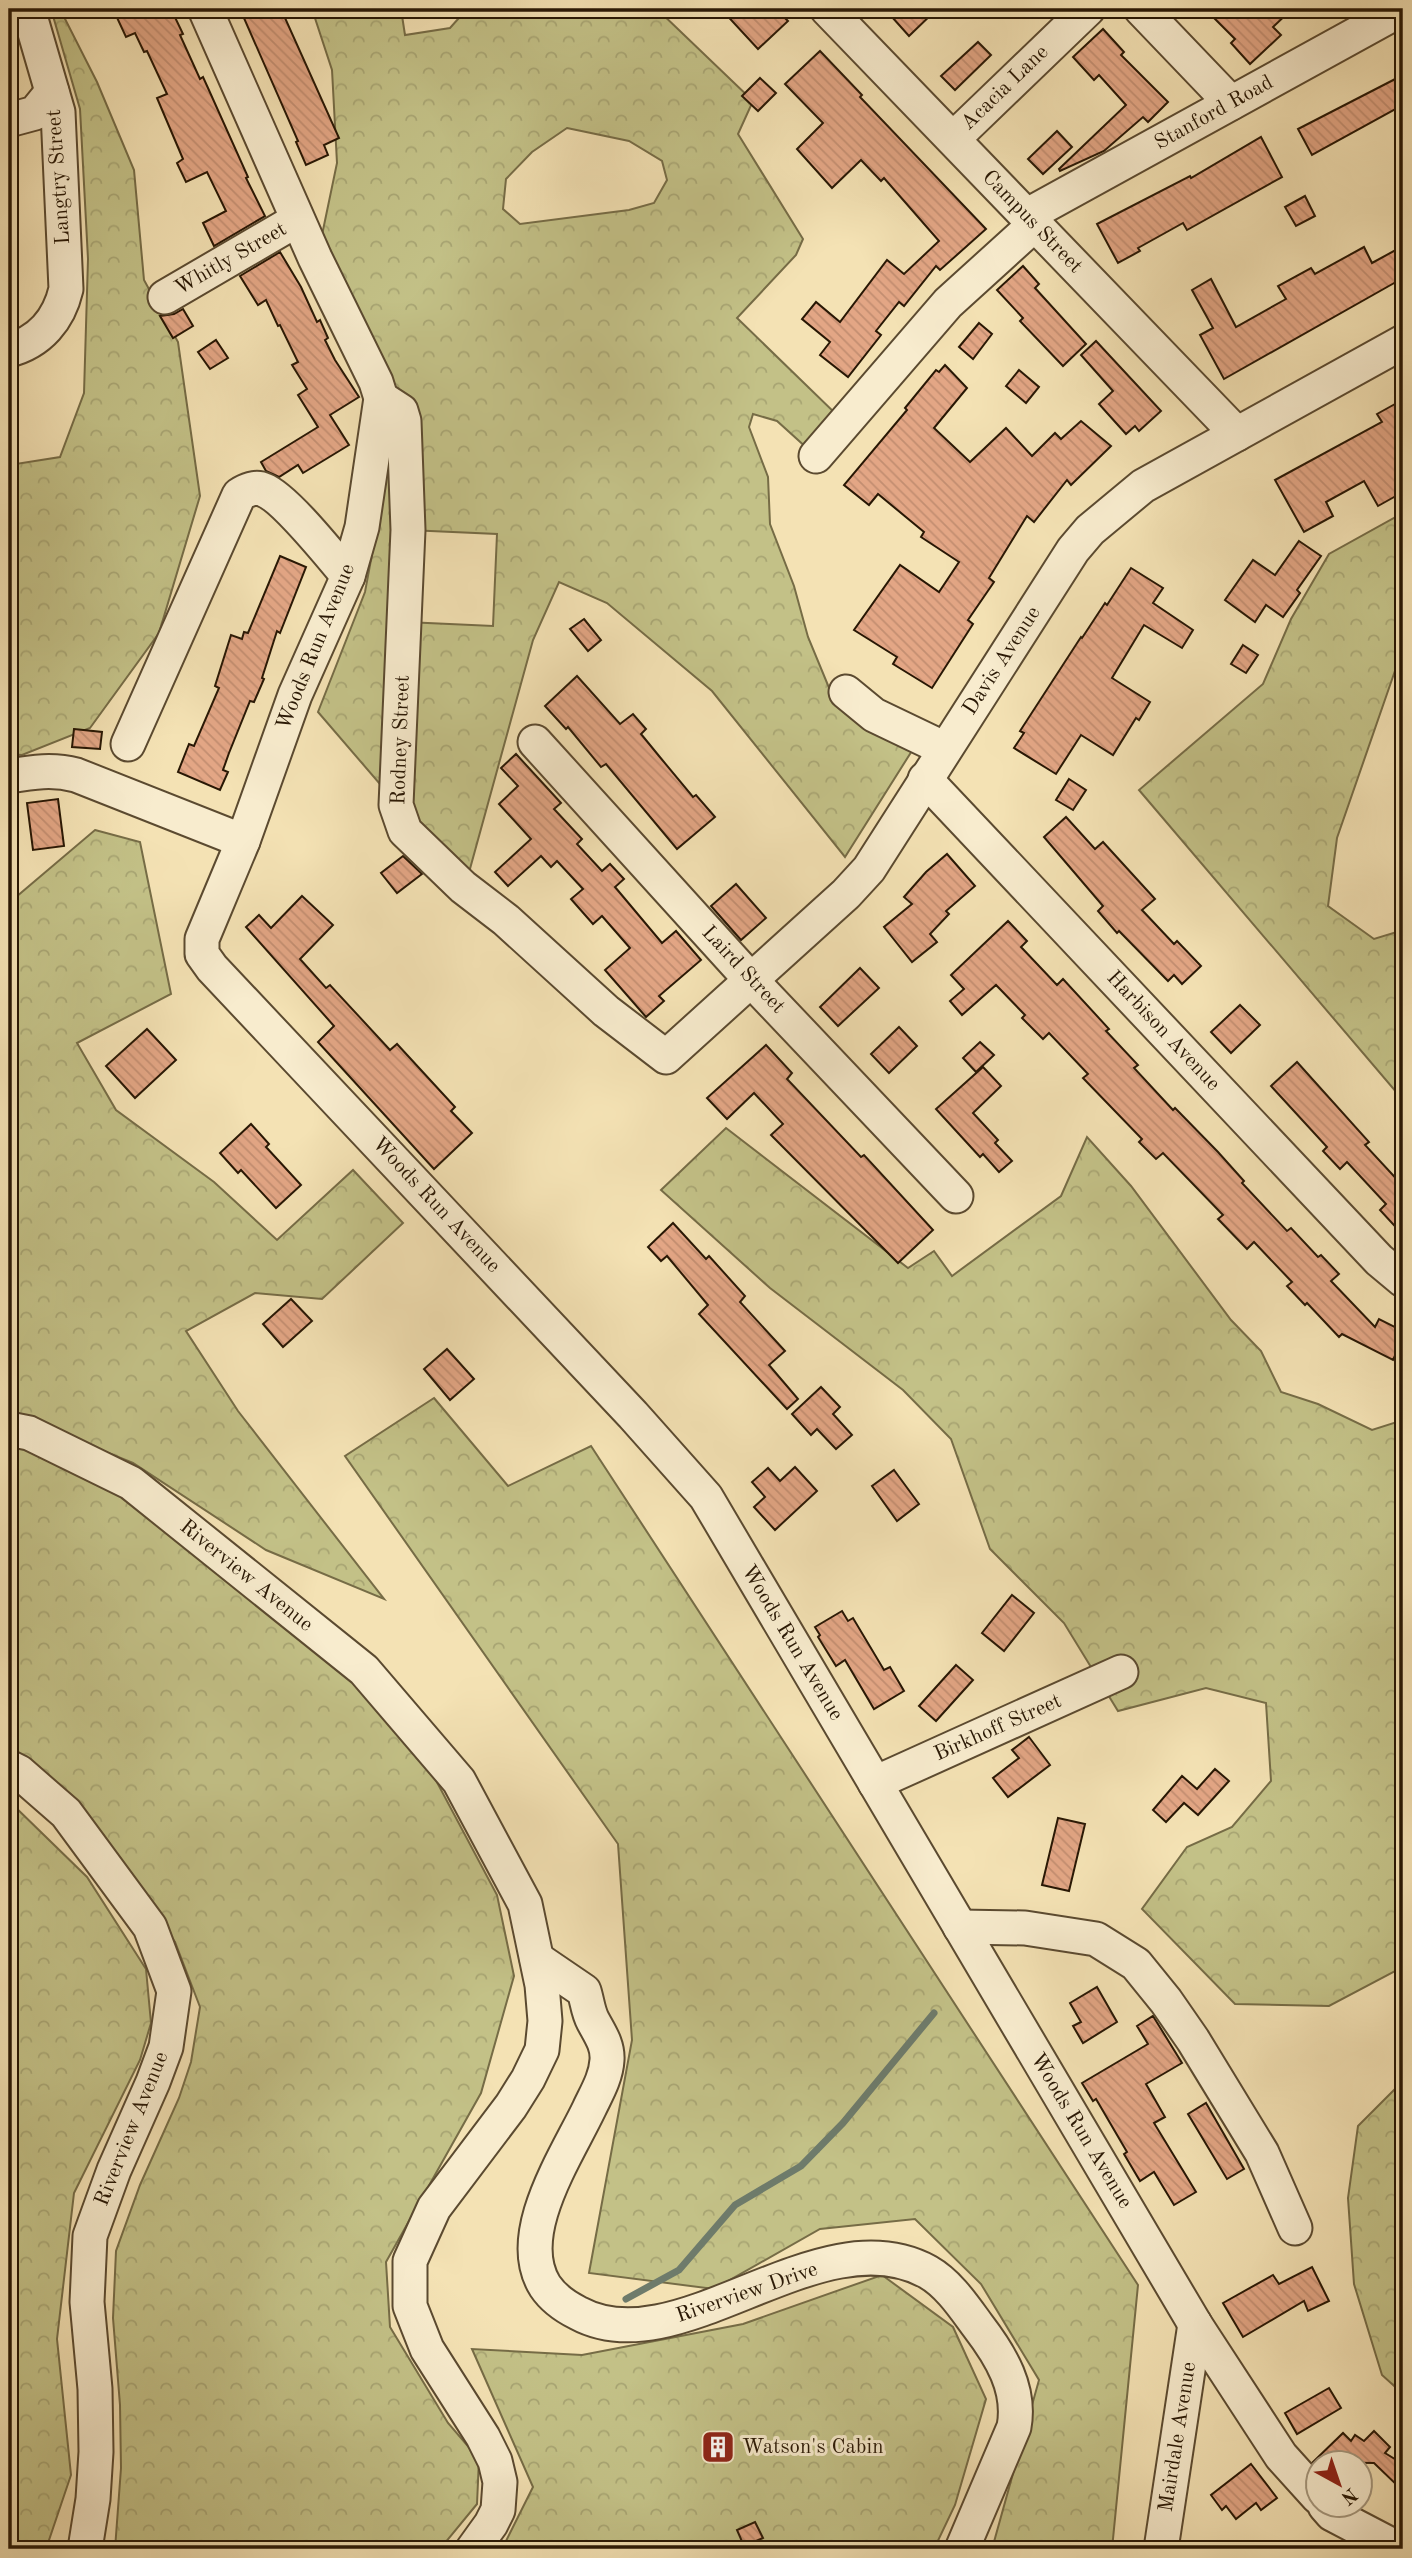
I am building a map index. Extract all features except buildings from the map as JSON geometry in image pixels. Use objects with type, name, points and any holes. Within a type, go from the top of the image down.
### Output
[{"type":"street","name":"Langtry Street","points":[[9,350],[41,334],[62,307],[66,289],[58,112],[27,9]]},
{"type":"street","points":[[205,9],[297,220],[376,382],[381,398]]},
{"type":"street","name":"Campus Street","points":[[827,9],[1237,435]]},
{"type":"street","name":"Acacia Lane","points":[[953,139],[1088,9]]},
{"type":"street","points":[[1141,9],[1231,103]]},
{"type":"street","name":"Stanford Road","points":[[816,456],[948,303],[1030,220],[1231,103],[1402,9]]},
{"type":"street","points":[[9,120],[35,113],[52,92]]},
{"type":"street","name":"Whitly Street","points":[[165,297],[297,220]]},
{"type":"street","name":"Davis Avenue","points":[[666,1058],[861,878],[1073,550],[1090,530],[1143,486],[1403,342]]},
{"type":"street","name":"Woods Run Avenue","points":[[381,398],[362,527],[348,576],[295,695],[243,841],[202,939],[202,954],[212,968],[693,1481],[713,1510],[1195,2324],[1281,2456],[1304,2481]]},
{"type":"street","name":"Rodney Street","points":[[381,398],[393,403],[401,411],[408,495],[396,804],[401,823],[405,831],[463,887],[506,920],[607,1011],[666,1058]]},
{"type":"street","points":[[128,744],[239,495],[246,489],[263,489],[282,502],[348,576]]},
{"type":"street","points":[[846,692],[874,715],[944,749]]},
{"type":"street","name":"Laird Street","points":[[535,742],[750,979],[956,1196]]},
{"type":"street","points":[[9,776],[35,771],[60,771],[76,775],[243,841]]},
{"type":"street","name":"Harbison Avenue","points":[[925,779],[1379,1261],[1403,1280]]},
{"type":"street","name":"Riverview Avenue","points":[[9,1429],[29,1433],[131,1483],[364,1670],[459,1781],[525,1904],[542,1985],[545,2021],[542,2050],[528,2079],[510,2106],[434,2208],[410,2260],[410,2306],[427,2350],[483,2437],[495,2461],[500,2482],[498,2510],[472,2549]]},
{"type":"street","name":"Birkhoff Street","points":[[875,1783],[1121,1672]]},
{"type":"street","name":"Riverview Avenue","points":[[9,1767],[19,1772],[65,1813],[142,1916],[150,1927],[174,1991],[166,2047],[114,2169],[90,2236],[87,2302],[95,2389],[96,2452],[85,2549]]},
{"type":"street","points":[[960,1927],[1025,1928],[1096,1939],[1136,1964],[1193,2040],[1262,2153],[1295,2228]]},
{"type":"street","points":[[537,1959],[584,1991],[593,2021],[542,2050]]},
{"type":"street","name":"Riverview Drive","points":[[593,2021],[606,2048],[607,2062],[602,2081],[551,2187],[534,2240],[534,2256],[547,2289],[565,2306],[585,2317],[617,2326],[638,2326],[668,2320],[797,2272],[829,2265],[878,2259],[927,2272],[946,2286],[981,2329],[1011,2380],[1017,2408],[1014,2427],[962,2549]]},
{"type":"street","name":"Mairdale Avenue","points":[[1161,2549],[1195,2324]]},
{"type":"street","points":[[1343,2520],[1399,2549]]},
{"type":"green space","points":[[51,9],[60,9],[97,82],[134,170],[144,280],[178,342],[200,496],[159,633],[90,728],[22,755],[9,754],[9,465],[60,457],[84,393],[88,259],[80,109]]},
{"type":"green space","points":[[312,9],[401,9],[405,35],[450,28],[467,9],[657,9],[753,101],[738,134],[803,239],[796,255],[737,318],[837,415],[808,449],[777,421],[753,414],[749,427],[768,477],[770,524],[794,586],[808,637],[832,695],[915,746],[845,857],[712,691],[607,603],[559,582],[533,640],[468,876],[392,798],[318,712],[365,592],[392,447],[322,235],[337,163],[332,70]],"holes":[[[567,128],[629,141],[662,161],[667,180],[654,203],[629,210],[520,224],[503,209],[506,179],[532,152]],[[408,530],[497,534],[493,626],[406,622]]]},
{"type":"green space","points":[[1403,513],[1403,660],[1397,665],[1337,838],[1328,906],[1374,939],[1403,930],[1403,1100],[1139,790],[1263,684],[1291,619],[1329,554]]},
{"type":"green space","points":[[95,830],[140,842],[171,994],[77,1043],[116,1110],[214,1182],[277,1240],[353,1170],[403,1223],[322,1299],[255,1293],[186,1331],[238,1411],[384,1599],[266,1550],[133,1463],[9,1413],[9,903]]},
{"type":"green space","points":[[726,1128],[908,1268],[934,1251],[952,1276],[1061,1196],[1087,1137],[1131,1186],[1231,1320],[1261,1351],[1281,1392],[1318,1404],[1372,1430],[1403,1420],[1403,1967],[1329,2006],[1235,2004],[1142,1909],[1187,1847],[1232,1827],[1271,1781],[1266,1703],[1206,1688],[1118,1711],[1064,1623],[990,1549],[951,1439],[903,1390],[770,1288],[661,1190]]},
{"type":"green space","points":[[434,1398],[508,1486],[591,1446],[1138,2285],[1112,2549],[992,2549],[1039,2380],[981,2284],[915,2219],[820,2229],[714,2289],[589,2273],[632,2040],[618,1844],[345,1456]]},
{"type":"green space","points":[[9,1428],[102,1474],[335,1661],[431,1771],[497,1895],[514,1976],[481,2093],[386,2262],[390,2327],[448,2423],[479,2459],[477,2504],[440,2549],[115,2549],[121,2468],[120,2405],[113,2318],[116,2251],[140,2185],[179,2098],[191,2062],[200,2007],[175,1942],[91,1829],[9,1771]]},
{"type":"green space","points":[[9,1801],[87,1877],[146,1969],[151,2023],[140,2060],[74,2193],[57,2339],[71,2475],[46,2549],[9,2549]]},
{"type":"green space","points":[[1403,2081],[1403,2394],[1382,2375],[1354,2284],[1348,2198],[1358,2126]]},
{"type":"green space","points":[[882,2275],[953,2327],[986,2399],[955,2505],[934,2549],[502,2549],[533,2487],[472,2349],[582,2355],[743,2324]]},
{"type":"waterway","points":[[626,2299],[679,2270],[735,2205],[801,2166],[843,2123],[934,2013]]},
{"type":"place","name":"Watson's Cabin","points":[[718,2447]]}]
